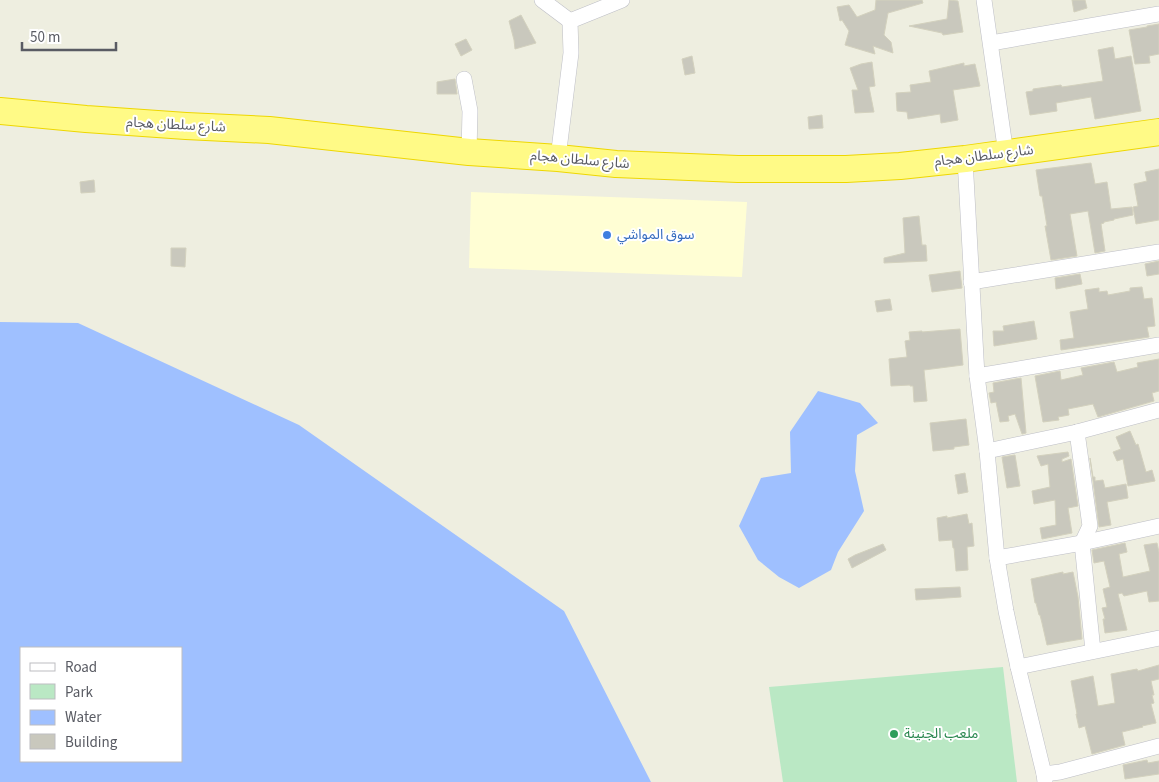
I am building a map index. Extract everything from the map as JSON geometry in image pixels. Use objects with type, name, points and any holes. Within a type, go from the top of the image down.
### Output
[{"type":"highway","name":"شارع سلطان هجام","points":[[0,111],[86,119],[269,130],[469,152],[616,164],[738,169],[846,169],[900,166],[1006,154],[1159,132]]},
{"type":"street","points":[[542,0],[570,21]]},
{"type":"street","points":[[984,0],[1006,154]]},
{"type":"street","points":[[570,21],[618,1]]},
{"type":"street","points":[[991,43],[1159,14]]},
{"type":"street","points":[[558,158],[571,54],[570,21]]},
{"type":"street","points":[[464,79],[470,110],[469,152]]},
{"type":"street","points":[[964,159],[977,376],[987,451],[997,558],[1006,611],[1044,778],[1159,746]]},
{"type":"street","points":[[971,282],[1159,252]]},
{"type":"street","points":[[977,376],[1159,345]]},
{"type":"street","points":[[987,451],[1076,432],[1159,410]]},
{"type":"street","points":[[1076,432],[1090,526],[1082,543],[1093,652]]},
{"type":"street","points":[[997,558],[1082,543],[1159,526]]},
{"type":"street","points":[[1018,667],[1159,638]]},
{"type":"shaded area","name":"سوق المواشي","points":[[471,192],[747,202],[742,277],[469,268]]},
{"type":"green space","name":"ملعب الجنينة","points":[[1003,667],[1017,782],[783,782],[769,687]]},
{"type":"water","points":[[0,322],[78,323],[299,425],[564,611],[651,782],[0,782]]},
{"type":"water","points":[[818,391],[860,403],[878,423],[857,435],[855,471],[864,511],[838,552],[831,570],[799,588],[779,577],[758,560],[739,526],[761,478],[791,473],[790,432]]},
{"type":"building","points":[[876,0],[922,0],[923,3],[888,13],[884,35],[891,42],[893,53],[873,46],[875,54],[845,45],[849,31],[842,20],[840,21],[837,7],[849,5],[857,17],[875,10]]},
{"type":"building","points":[[949,0],[958,1],[963,32],[943,35],[942,33],[909,26],[947,19]]},
{"type":"building","points":[[1072,0],[1085,0],[1087,8],[1074,12]]},
{"type":"building","points":[[521,15],[536,43],[515,49],[509,21]]},
{"type":"building","points":[[1159,24],[1159,54],[1149,56],[1150,63],[1135,64],[1129,30]]},
{"type":"building","points":[[466,39],[472,50],[461,56],[455,44]]},
{"type":"building","points":[[1113,47],[1115,59],[1131,56],[1141,111],[1095,119],[1091,97],[1056,103],[1057,111],[1030,115],[1026,92],[1033,91],[1033,89],[1061,85],[1062,87],[1103,81],[1098,50]]},
{"type":"building","points":[[692,56],[695,73],[685,75],[682,59]]},
{"type":"building","points":[[872,62],[875,86],[869,87],[874,112],[855,113],[852,90],[858,90],[850,68]]},
{"type":"building","points":[[964,63],[964,66],[975,64],[980,86],[953,90],[958,120],[941,123],[940,114],[908,119],[907,112],[897,111],[896,93],[911,92],[910,85],[931,82],[929,71]]},
{"type":"building","points":[[455,79],[457,94],[437,94],[437,82]]},
{"type":"building","points":[[822,115],[823,128],[809,129],[808,117]]},
{"type":"building","points":[[1091,163],[1095,184],[1107,182],[1111,209],[1132,207],[1133,215],[1101,224],[1105,251],[1095,253],[1088,211],[1070,214],[1077,256],[1051,260],[1042,196],[1040,196],[1036,170]]},
{"type":"building","points":[[1159,169],[1159,220],[1136,224],[1133,207],[1138,206],[1134,184],[1147,181],[1145,172]]},
{"type":"building","points":[[94,180],[95,192],[81,193],[80,182]]},
{"type":"building","points":[[919,216],[922,245],[926,245],[927,261],[884,263],[884,258],[905,253],[903,218]]},
{"type":"building","points":[[171,248],[186,248],[185,267],[171,266]]},
{"type":"building","points":[[1159,261],[1159,274],[1147,276],[1145,264]]},
{"type":"building","points":[[960,271],[962,288],[932,292],[929,275]]},
{"type":"building","points":[[1080,274],[1082,284],[1056,289],[1055,278]]},
{"type":"building","points":[[1142,287],[1144,299],[1152,298],[1155,326],[1147,327],[1149,337],[1061,350],[1060,340],[1074,338],[1070,312],[1088,309],[1085,290],[1099,288],[1099,292],[1107,291],[1108,295],[1130,291],[1130,288]]},
{"type":"building","points":[[890,299],[892,310],[877,312],[875,301]]},
{"type":"building","points":[[1034,321],[1037,339],[994,346],[993,331],[1004,331],[1003,326]]},
{"type":"building","points":[[960,329],[963,365],[924,370],[927,401],[914,402],[913,386],[891,386],[889,359],[907,357],[905,341],[910,340],[909,332]]},
{"type":"building","points":[[1159,359],[1159,391],[1152,393],[1154,401],[1098,417],[1093,404],[1068,409],[1069,415],[1058,417],[1059,420],[1043,422],[1035,376],[1060,371],[1061,380],[1083,375],[1081,368],[1114,362],[1117,372],[1138,367],[1137,363]]},
{"type":"building","points":[[1021,378],[1026,433],[1022,434],[1015,414],[1008,416],[1009,421],[1000,422],[996,402],[991,403],[989,393],[994,392],[993,383]]},
{"type":"building","points":[[966,419],[969,445],[933,451],[930,423]]},
{"type":"building","points":[[1130,431],[1136,445],[1138,444],[1146,472],[1152,470],[1155,481],[1128,486],[1123,459],[1117,461],[1113,452],[1121,449],[1116,437]]},
{"type":"building","points":[[1068,452],[1069,456],[1062,459],[1062,462],[1071,459],[1078,506],[1068,508],[1072,533],[1042,539],[1040,528],[1056,525],[1055,500],[1034,504],[1032,491],[1050,487],[1048,464],[1041,466],[1037,456]]},
{"type":"building","points":[[1015,455],[1020,486],[1007,488],[1002,457]]},
{"type":"building","points":[[1090,458],[1095,481],[1103,480],[1105,488],[1126,484],[1128,498],[1107,502],[1111,525],[1099,527]]},
{"type":"building","points":[[965,473],[968,492],[958,494],[955,475]]},
{"type":"building","points":[[967,514],[969,524],[972,523],[974,546],[967,547],[968,570],[956,571],[952,540],[939,541],[937,518]]},
{"type":"building","points":[[1125,543],[1127,552],[1119,554],[1123,577],[1150,571],[1144,545],[1157,543],[1159,552],[1159,601],[1149,602],[1147,591],[1124,596],[1122,593],[1118,594],[1127,630],[1105,633],[1103,619],[1105,619],[1102,608],[1107,607],[1103,589],[1110,587],[1104,561],[1094,563],[1092,550]]},
{"type":"building","points":[[883,544],[886,550],[852,568],[848,559]]},
{"type":"building","points":[[1063,572],[1063,574],[1073,572],[1078,597],[1082,639],[1047,645],[1040,615],[1035,603],[1031,579]]},
{"type":"building","points":[[960,587],[961,597],[916,600],[915,589]]},
{"type":"building","points":[[1159,665],[1159,679],[1151,681],[1154,703],[1151,704],[1156,723],[1122,732],[1125,745],[1092,754],[1085,726],[1079,728],[1071,681],[1093,676],[1098,706],[1115,703],[1111,674],[1137,669],[1138,671]]},
{"type":"building","points":[[1147,760],[1148,763],[1159,761],[1159,774],[1125,779],[1123,765]]},
{"type":"place","name":"سوق المواشي","points":[[607,235]]},
{"type":"place","name":"ملعب الجنينة","points":[[894,734]]}]
